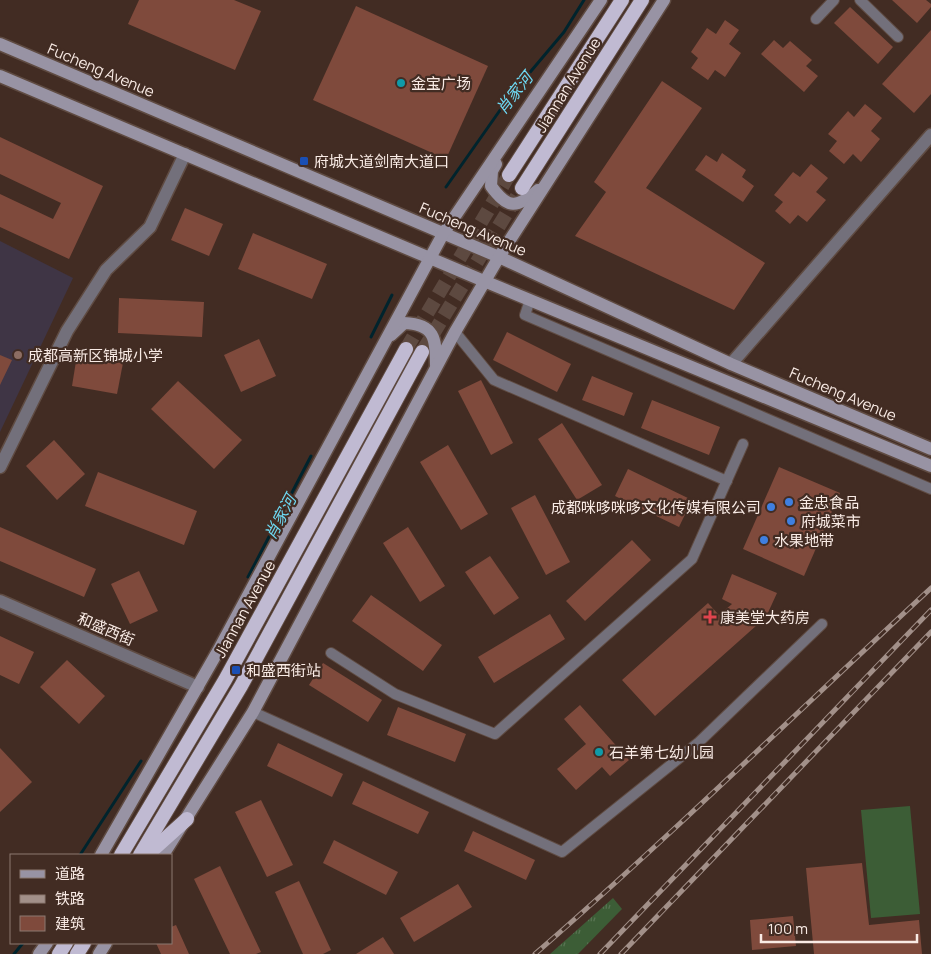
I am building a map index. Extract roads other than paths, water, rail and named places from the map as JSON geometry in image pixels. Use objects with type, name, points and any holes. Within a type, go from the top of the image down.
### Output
[{"type":"highway","name":"Jiannan Avenue","points":[[509,174],[622,0]]},
{"type":"highway","name":"Jiannan Avenue","points":[[522,188],[642,0]]},
{"type":"highway","name":"Jiannan Avenue","points":[[122,852],[225,680],[406,349]]},
{"type":"highway","points":[[141,854],[241,686],[422,352]]},
{"type":"highway","points":[[148,854],[187,819]]},
{"type":"main road","points":[[102,854],[198,687],[443,234],[602,0]]},
{"type":"main road","points":[[164,854],[253,712],[436,367],[484,281],[664,0]]},
{"type":"main road","name":"Fucheng Avenue","points":[[0,44],[499,257],[730,364],[931,449]]},
{"type":"main road","points":[[0,76],[484,281],[931,466]]},
{"type":"main road","points":[[501,150],[492,172],[491,186],[500,199],[511,204],[520,203],[549,181]]},
{"type":"main road","points":[[383,343],[404,323],[425,327],[432,333],[436,342],[436,367]]},
{"type":"street","points":[[816,19],[834,0]]},
{"type":"street","points":[[860,0],[898,37]]},
{"type":"street","points":[[730,364],[931,135]]},
{"type":"street","points":[[0,467],[67,331],[106,270],[150,227],[186,154]]},
{"type":"street","points":[[530,300],[525,315],[931,489]]},
{"type":"street","points":[[455,332],[494,380],[727,481]]},
{"type":"street","points":[[331,654],[395,694],[495,734],[692,559],[743,444]]},
{"type":"street","name":"和盛西街","points":[[0,601],[198,687]]},
{"type":"street","points":[[253,712],[562,852],[698,743],[822,624]]},
{"type":"waterway","name":"肖家河","points":[[446,187],[510,96],[564,32],[584,0]]},
{"type":"waterway","name":"肖家河","points":[[371,337],[392,295]]},
{"type":"waterway","name":"肖家河","points":[[248,577],[311,456]]},
{"type":"waterway","name":"肖家河","points":[[81,854],[141,761]]},
{"type":"waterway","name":"肖家河","points":[[14,954],[22,944]]},
{"type":"tunnel","points":[[406,349],[509,175]]},
{"type":"tunnel","points":[[422,352],[522,188]]},
{"type":"railway","points":[[535,954],[685,819],[931,588]]},
{"type":"railway","points":[[600,954],[931,610]]},
{"type":"railway","points":[[621,954],[931,632]]},
{"type":"place","name":"金宝广场","points":[[401,83]]},
{"type":"place","name":"府城大道剑南大道口","points":[[304,161]]},
{"type":"place","name":"成都高新区锦城小学","points":[[18,355]]},
{"type":"place","name":"金忠食品","points":[[789,502]]},
{"type":"place","name":"成都咪哆咪哆文化传媒有限公司","points":[[771,507]]},
{"type":"place","name":"府城菜市","points":[[791,521]]},
{"type":"place","name":"水果地带","points":[[764,540]]},
{"type":"place","name":"康美堂大药房","points":[[710,617]]},
{"type":"place","name":"和盛西街站","points":[[236,670]]},
{"type":"place","name":"石羊第七幼儿园","points":[[599,752]]}]
